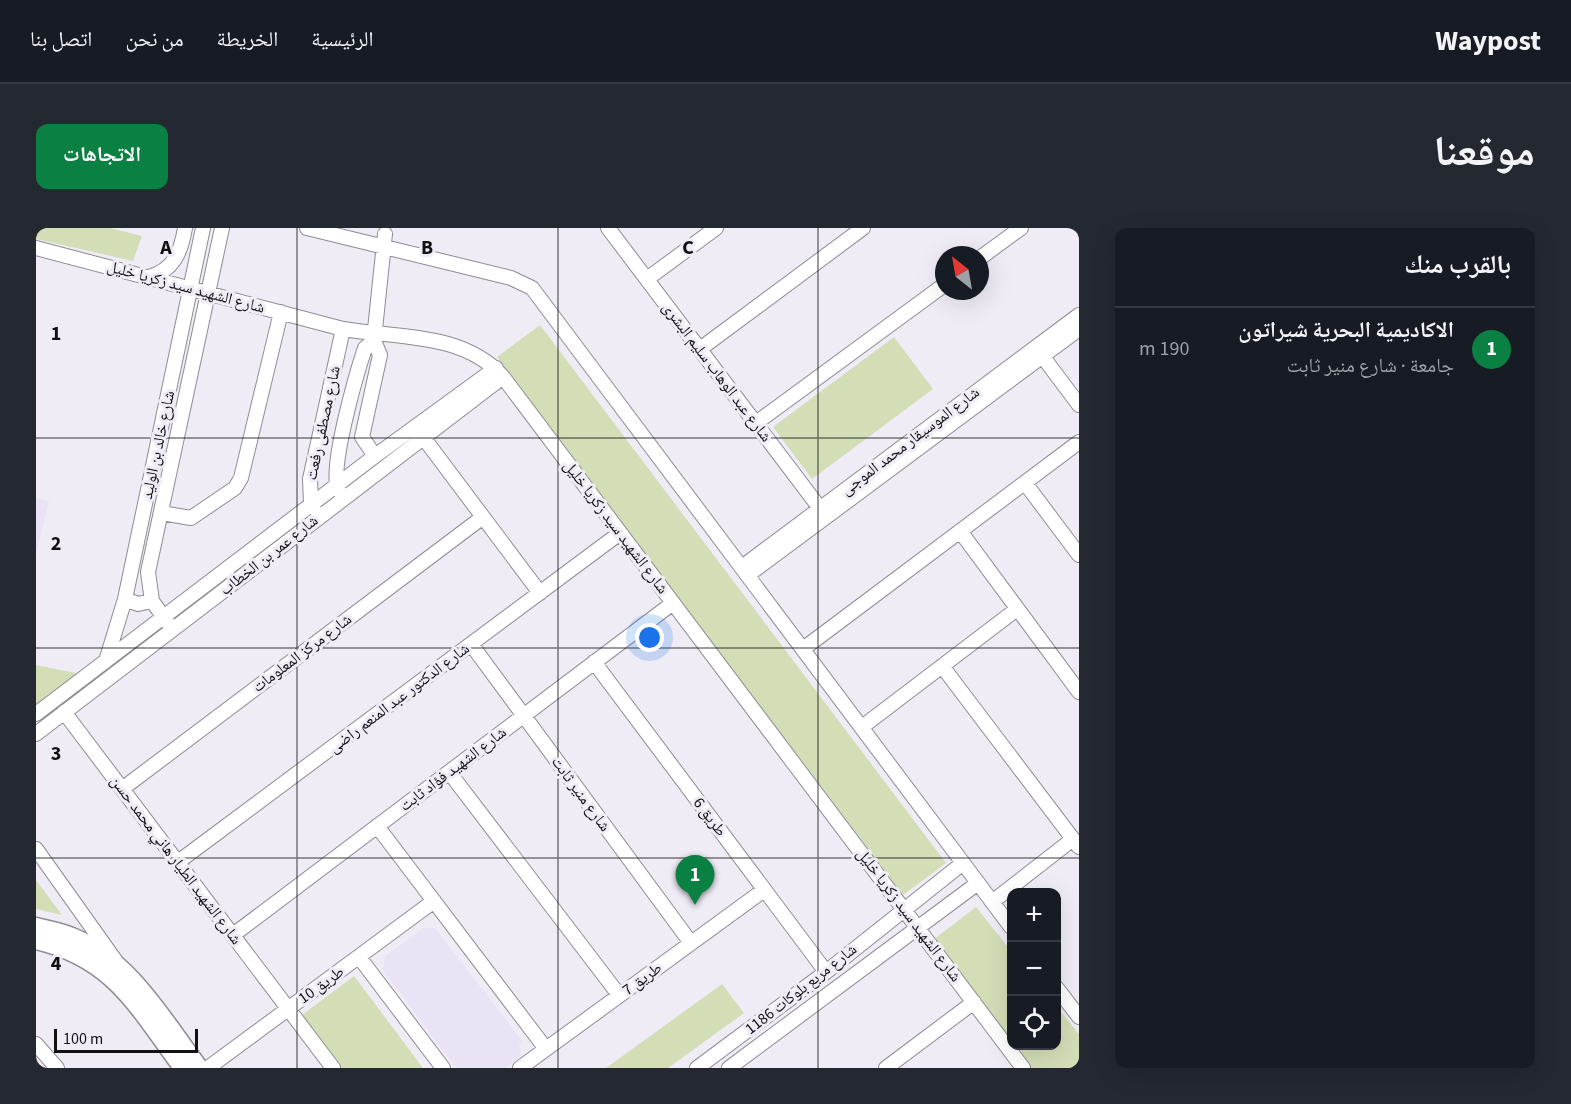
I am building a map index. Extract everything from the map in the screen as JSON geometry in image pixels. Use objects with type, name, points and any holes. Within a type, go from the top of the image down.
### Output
[{"type":"main road","points":[[36,926],[72,935],[99,950],[122,969],[136,982],[200,1068]]},
{"type":"main road","points":[[36,940],[70,950],[105,971],[123,990],[182,1068]]},
{"type":"street","points":[[149,277],[165,271],[173,264],[185,228]]},
{"type":"street","name":"شارع خالد بن الوليد","points":[[106,661],[125,598],[203,228]]},
{"type":"street","name":"شارع خالد بن الوليد","points":[[174,629],[152,601],[148,572],[222,228]]},
{"type":"street","points":[[307,228],[386,234],[511,278],[532,288],[1007,922]]},
{"type":"street","name":"شارع عبد الوهاب سليم البشرى","points":[[608,228],[823,512]]},
{"type":"street","points":[[647,279],[716,228]]},
{"type":"street","points":[[700,349],[862,228]]},
{"type":"street","points":[[989,251],[1021,228]]},
{"type":"street","points":[[375,456],[364,442],[363,430],[380,354],[374,336],[386,234]]},
{"type":"street","name":"شارع الشهيد سيد زكريا خليل","points":[[36,249],[343,329],[374,336],[458,347],[480,357],[499,372],[1023,1068]]},
{"type":"street","points":[[756,423],[935,292]]},
{"type":"street","points":[[162,513],[191,518],[238,483],[281,312]]},
{"type":"street","name":"شارع الموسيقار محمد الموجى","points":[[745,571],[1039,352],[1079,315]]},
{"type":"street","name":"شارع مصطفى رفعت","points":[[320,516],[311,504],[310,479],[343,329]]},
{"type":"street","name":"شارع الموسيقار محمد الموجى","points":[[1039,352],[1079,329]]},
{"type":"street","name":"شارع مصطفى رفعت","points":[[335,486],[342,437],[364,348],[374,336]]},
{"type":"street","points":[[1039,352],[1079,405]]},
{"type":"street","name":"شارع عمر بن الخطاب","points":[[36,734],[423,437],[499,372]]},
{"type":"street","name":"شارع عمر بن الخطاب","points":[[36,714],[375,456],[499,372]]},
{"type":"street","points":[[342,437],[352,443],[364,442]]},
{"type":"street","points":[[423,437],[540,593]]},
{"type":"street","points":[[803,649],[1079,442]]},
{"type":"street","points":[[1025,483],[1079,555]]},
{"type":"street","points":[[335,486],[344,498]]},
{"type":"street","name":"شارع مركز المعلومات","points":[[122,789],[483,517]]},
{"type":"street","points":[[960,531],[1079,692]]},
{"type":"street","name":"شارع الدكتور عبد المنعم راضى","points":[[178,862],[621,533]]},
{"type":"street","points":[[125,598],[138,604],[152,601]]},
{"type":"street","name":"شارع الشهيد فؤاد ثابت","points":[[233,935],[673,603]]},
{"type":"street","points":[[862,727],[1017,609]]},
{"type":"street","name":"شارع منير ثابت","points":[[471,644],[691,943]]},
{"type":"street","name":"طريق 6","points":[[594,662],[826,972]]},
{"type":"street","points":[[942,666],[1076,843],[992,902]]},
{"type":"street","name":"شارع الشهيد الطيار هاني محمد حسن","points":[[64,712],[333,1068]]},
{"type":"street","points":[[449,772],[619,995]]},
{"type":"street","points":[[377,826],[546,1049]]},
{"type":"street","points":[[36,849],[122,969]]},
{"type":"street","name":"شارع مربع بلوكات 1186","points":[[698,1068],[826,972],[903,908],[963,863]]},
{"type":"street","name":"شارع مربع بلوكات 1186","points":[[729,1068],[917,926],[978,883]]},
{"type":"street","name":"طريق 7","points":[[519,1068],[764,890]]},
{"type":"street","name":"طريق 10","points":[[207,1068],[434,901]]},
{"type":"street","points":[[359,957],[443,1068]]},
{"type":"street","points":[[1061,994],[1079,1017]]},
{"type":"street","points":[[891,1066],[974,1002]]},
{"type":"street","points":[[36,1044],[57,1068]]},
{"type":"shaded area","points":[[36,498],[49,501],[36,553]]},
{"type":"shaded area","points":[[424,928],[435,928],[523,1042],[519,1045],[521,1056],[505,1068],[456,1068],[383,970],[385,956]]},
{"type":"green space","points":[[36,228],[110,228],[142,236],[133,261],[36,239]]},
{"type":"green space","points":[[540,325],[946,863],[903,895],[497,357]]},
{"type":"green space","points":[[894,337],[933,389],[812,479],[773,427]]},
{"type":"green space","points":[[36,665],[85,675],[36,710]]},
{"type":"green space","points":[[36,880],[62,915],[36,909]]},
{"type":"green space","points":[[976,907],[1007,946],[1007,1043],[933,940]]},
{"type":"green space","points":[[354,976],[423,1068],[342,1068],[302,1015]]},
{"type":"green space","points":[[722,984],[744,1013],[668,1068],[606,1068]]},
{"type":"green space","points":[[1061,1012],[1079,1034],[1079,1068],[1025,1068],[1012,1050],[1061,1050]]},
{"type":"place","name":"الاكاديمية البحرية شيراتون","points":[[695,905]]}]
